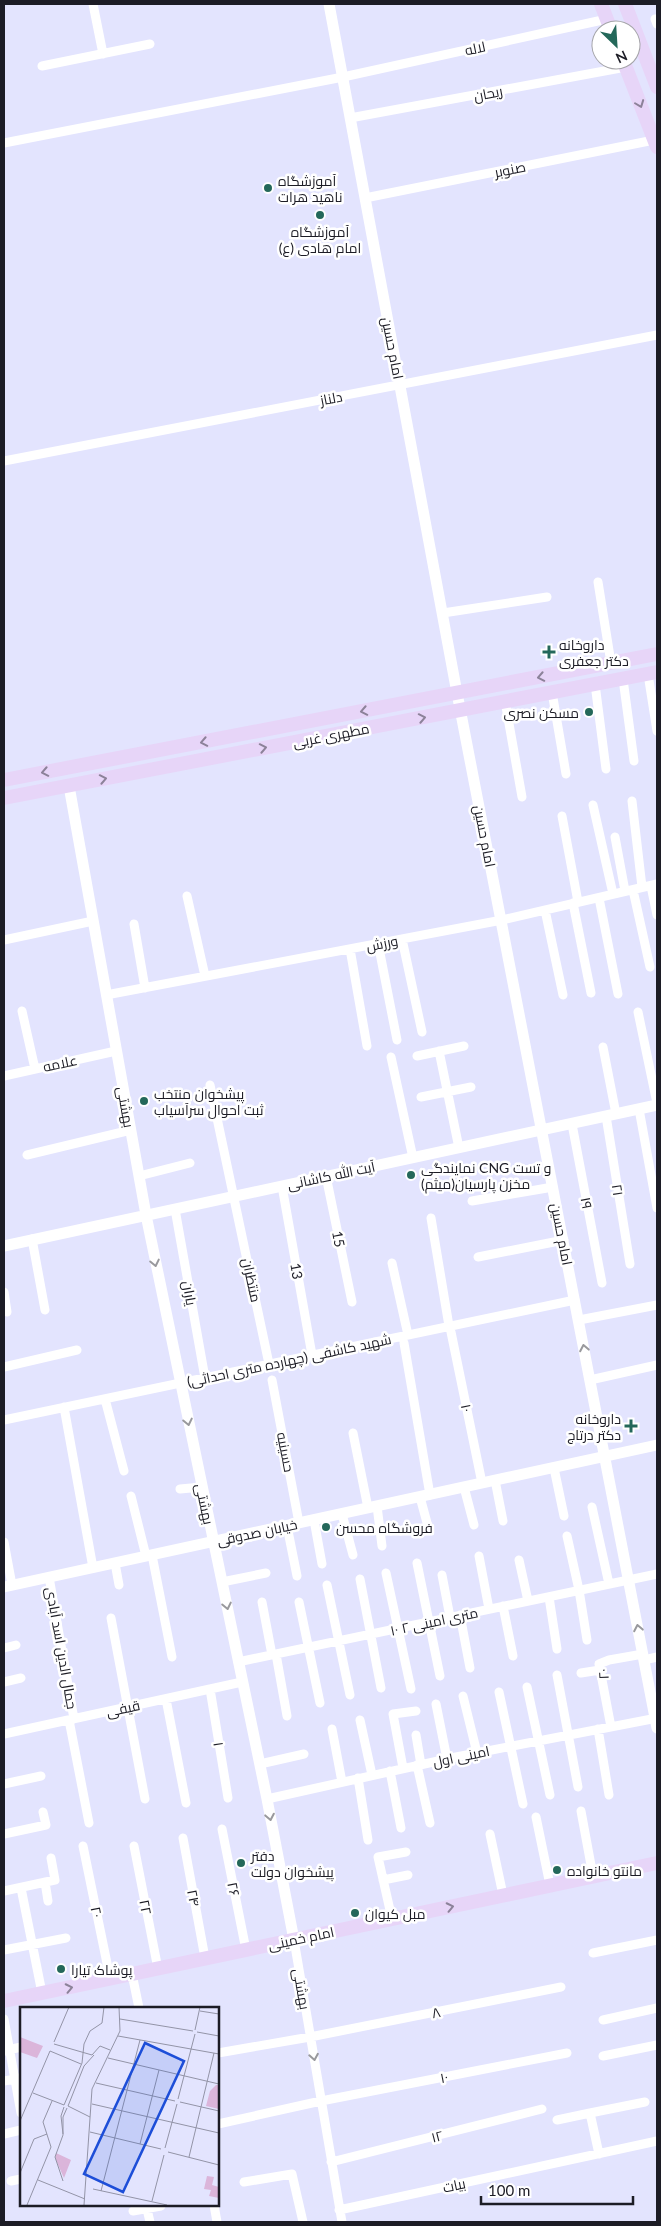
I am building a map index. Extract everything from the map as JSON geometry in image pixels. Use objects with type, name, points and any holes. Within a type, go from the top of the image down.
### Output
[{"type":"main road","points":[[601,4],[607,20]]},
{"type":"main road","points":[[625,4],[657,87]]},
{"type":"main road","points":[[628,70],[656,144]]},
{"type":"main road","name":"مطهری غربی","points":[[4,780],[657,654]]},
{"type":"main road","name":"مطهری غربی","points":[[4,798],[653,673]]},
{"type":"main road","name":"امام خمینی","points":[[4,2001],[657,1863]]},
{"type":"street","points":[[93,4],[103,54]]},
{"type":"street","name":"امام حسین","points":[[329,4],[457,693],[657,1721]]},
{"type":"street","points":[[657,19],[655,19],[657,24]]},
{"type":"street","name":"لاله","points":[[4,143],[591,29]]},
{"type":"street","points":[[42,66],[150,44]]},
{"type":"street","name":"ریحان","points":[[350,118],[591,70]]},
{"type":"street","name":"صنوبر","points":[[365,198],[656,144]]},
{"type":"street","name":"دلناز","points":[[4,461],[657,335]]},
{"type":"street","points":[[598,582],[611,663]]},
{"type":"street","points":[[442,613],[547,596]]},
{"type":"street","points":[[653,673],[657,732]]},
{"type":"street","points":[[623,679],[634,761]]},
{"type":"street","points":[[595,684],[606,768]]},
{"type":"street","points":[[552,692],[566,774]]},
{"type":"street","points":[[505,702],[522,797]]},
{"type":"street","name":"بهشتی","points":[[69,786],[146,1215],[260,1764],[294,1940],[342,2222]]},
{"type":"street","points":[[632,801],[657,915]]},
{"type":"street","points":[[593,805],[613,894]]},
{"type":"street","points":[[562,816],[591,993]]},
{"type":"street","points":[[615,837],[650,967]]},
{"type":"street","name":"ورزش","points":[[106,995],[502,920],[650,886]]},
{"type":"street","points":[[187,896],[205,976]]},
{"type":"street","points":[[598,898],[618,994]]},
{"type":"street","points":[[545,910],[563,995]]},
{"type":"street","points":[[4,940],[93,921]]},
{"type":"street","points":[[134,924],[145,988]]},
{"type":"street","points":[[402,939],[422,1032]]},
{"type":"street","points":[[378,943],[397,1040]]},
{"type":"street","points":[[350,949],[367,1046]]},
{"type":"street","points":[[22,1011],[35,1069]]},
{"type":"street","points":[[638,1012],[657,1104]]},
{"type":"street","points":[[417,1056],[464,1046]]},
{"type":"street","points":[[603,1047],[611,1115]]},
{"type":"street","name":"علامه","points":[[4,1076],[116,1051]]},
{"type":"street","points":[[439,1051],[460,1148]]},
{"type":"street","points":[[391,1057],[413,1158]]},
{"type":"street","name":"منتظران","points":[[210,1085],[269,1364]]},
{"type":"street","points":[[421,1097],[471,1087]]},
{"type":"street","name":"آیت الله کاشانی","points":[[4,1246],[639,1110],[657,1104]]},
{"type":"street","points":[[639,1110],[657,1208]]},
{"type":"street","name":"۲۱","points":[[611,1115],[630,1264]]},
{"type":"street","name":"۱۹","points":[[572,1124],[602,1283]]},
{"type":"street","points":[[27,1155],[130,1130]]},
{"type":"street","points":[[139,1176],[190,1163]]},
{"type":"street","name":"15","points":[[326,1176],[352,1302]]},
{"type":"street","name":"13","points":[[282,1186],[312,1355]]},
{"type":"street","points":[[472,1201],[553,1188]]},
{"type":"street","name":"یاران","points":[[175,1209],[205,1378]]},
{"type":"street","name":"۱۰","points":[[431,1218],[450,1329],[482,1483]]},
{"type":"street","points":[[32,1240],[45,1310]]},
{"type":"street","points":[[478,1257],[564,1240]]},
{"type":"street","points":[[392,1263],[418,1417],[428,1530]]},
{"type":"street","points":[[4,1292],[7,1312]]},
{"type":"street","name":"شهید کاشفی (چهارده متری احداثی)","points":[[4,1420],[312,1355],[406,1339],[575,1300]]},
{"type":"street","points":[[579,1320],[657,1305]]},
{"type":"street","points":[[4,1367],[77,1350]]},
{"type":"street","points":[[590,1380],[657,1365]]},
{"type":"street","name":"حسینیه","points":[[272,1380],[293,1524]]},
{"type":"street","points":[[105,1399],[124,1471]]},
{"type":"street","points":[[64,1407],[93,1568]]},
{"type":"street","points":[[353,1433],[382,1546]]},
{"type":"street","name":"خیابان صدوقی","points":[[8,1586],[657,1445]]},
{"type":"street","points":[[554,1468],[564,1516]]},
{"type":"street","points":[[495,1480],[503,1521]]},
{"type":"street","points":[[180,1489],[202,1487]]},
{"type":"street","points":[[464,1487],[474,1525]]},
{"type":"street","points":[[130,1496],[149,1556],[172,1657]]},
{"type":"street","points":[[592,1508],[609,1584]]},
{"type":"street","points":[[342,1514],[353,1555]]},
{"type":"street","points":[[314,1520],[322,1564]]},
{"type":"street","points":[[293,1524],[296,1576]]},
{"type":"street","points":[[567,1536],[579,1590],[587,1640]]},
{"type":"street","points":[[4,1542],[8,1586]]},
{"type":"street","points":[[479,1556],[489,1609]]},
{"type":"street","points":[[519,1560],[528,1601]]},
{"type":"street","points":[[115,1563],[119,1585]]},
{"type":"street","points":[[417,1563],[440,1676]]},
{"type":"street","points":[[222,1582],[266,1573]]},
{"type":"street","points":[[386,1573],[411,1690]]},
{"type":"street","name":"۱۰ متری امینی ۲","points":[[238,1662],[657,1574]]},
{"type":"street","points":[[442,1575],[450,1618]]},
{"type":"street","name":"جمال الدین اسد آبادی","points":[[50,1577],[89,1824]]},
{"type":"street","points":[[360,1579],[381,1688]]},
{"type":"street","points":[[327,1585],[350,1695]]},
{"type":"street","points":[[548,1596],[558,1649]]},
{"type":"street","points":[[262,1602],[287,1716]]},
{"type":"street","points":[[299,1602],[320,1703]]},
{"type":"street","points":[[503,1606],[513,1656]]},
{"type":"street","points":[[460,1615],[470,1668]]},
{"type":"street","points":[[111,1618],[145,1799]]},
{"type":"street","points":[[4,1648],[16,1645]]},
{"type":"street","points":[[644,1657],[657,1657]]},
{"type":"street","name":"۲۰","points":[[611,1727],[599,1664],[610,1660],[644,1657]]},
{"type":"street","points":[[581,1673],[600,1670]]},
{"type":"street","points":[[557,1676],[578,1787]]},
{"type":"street","points":[[4,1682],[21,1678]]},
{"type":"street","name":"قیفی","points":[[4,1734],[242,1682]]},
{"type":"street","points":[[527,1687],[550,1795]]},
{"type":"street","name":"۱","points":[[210,1689],[228,1798]]},
{"type":"street","points":[[499,1692],[523,1804]]},
{"type":"street","points":[[463,1696],[477,1752]]},
{"type":"street","points":[[166,1699],[186,1804]]},
{"type":"street","points":[[436,1704],[447,1759]]},
{"type":"street","points":[[403,1768],[393,1714],[416,1712]]},
{"type":"street","points":[[360,1720],[372,1775]]},
{"type":"street","name":"امینی اول","points":[[267,1799],[477,1752],[598,1729],[657,1721]]},
{"type":"street","points":[[332,1729],[342,1782]]},
{"type":"street","points":[[598,1729],[609,1795]]},
{"type":"street","points":[[416,1735],[419,1765],[430,1823]]},
{"type":"street","points":[[260,1764],[304,1754]]},
{"type":"street","points":[[390,1771],[400,1828]]},
{"type":"street","points":[[4,1784],[41,1776]]},
{"type":"street","points":[[358,1778],[368,1840]]},
{"type":"street","points":[[581,1811],[593,1876]]},
{"type":"street","points":[[4,1834],[46,1825],[43,1812]]},
{"type":"street","points":[[536,1817],[550,1885]]},
{"type":"street","name":"۲۶","points":[[222,1829],[246,1950]]},
{"type":"street","points":[[490,1834],[503,1895]]},
{"type":"street","name":"۲۴","points":[[183,1838],[205,1958]]},
{"type":"street","name":"۲۰","points":[[83,1846],[110,1978]]},
{"type":"street","name":"۲۲","points":[[134,1846],[158,1968]]},
{"type":"street","points":[[392,1919],[378,1857],[406,1852]]},
{"type":"street","points":[[4,1891],[55,1880],[52,1858]]},
{"type":"street","points":[[383,1880],[408,1875]]},
{"type":"street","points":[[45,1882],[48,1901]]},
{"type":"street","points":[[21,1888],[42,1993]]},
{"type":"street","points":[[4,1950],[66,1938]]},
{"type":"street","points":[[594,1953],[657,1940]]},
{"type":"street","points":[[132,1974],[139,2007]]},
{"type":"street","name":"۸","points":[[219,2053],[310,2037],[561,1987]]},
{"type":"street","points":[[602,2020],[657,2008]]},
{"type":"street","points":[[4,2020],[7,2051],[18,2078],[20,2101]]},
{"type":"street","points":[[603,2056],[657,2044]]},
{"type":"street","points":[[7,2051],[20,2048]]},
{"type":"street","name":"۱۰","points":[[219,2124],[321,2101],[567,2053]]},
{"type":"street","points":[[4,2082],[18,2078]]},
{"type":"street","points":[[557,2120],[645,2102]]},
{"type":"street","name":"۱۲","points":[[331,2162],[542,2109]]},
{"type":"street","points":[[590,2113],[599,2154]]},
{"type":"street","points":[[4,2134],[20,2130]]},
{"type":"street","name":"بیات","points":[[340,2210],[657,2141]]},
{"type":"street","points":[[244,2182],[292,2174],[303,2222]]},
{"type":"street","points":[[11,2181],[20,2179]]},
{"type":"street","points":[[134,2211],[161,2206]]},
{"type":"street","points":[[214,2206],[217,2222]]},
{"type":"street","points":[[147,2209],[150,2222]]},
{"type":"place","name":"آموزشگاه ناهید هرات","points":[[268,188]]},
{"type":"place","name":"آموزشگاه امام هادی (ع)","points":[[320,215]]},
{"type":"place","name":"داروخانه دکتر جعفری","points":[[549,652]]},
{"type":"place","name":"مسکن نصری","points":[[589,712]]},
{"type":"place","name":"پیشخوان منتخب ثبت احوال سرآسیاب","points":[[144,1101]]},
{"type":"place","name":"نمایندگی CNG و تست مخزن پارسیان(میثم)","points":[[411,1175]]},
{"type":"place","name":"داروخانه دکتر درتاج","points":[[631,1426]]},
{"type":"place","name":"فروشگاه محسن","points":[[326,1527]]},
{"type":"place","name":"دفتر پیشخوان دولت","points":[[241,1863]]},
{"type":"place","name":"مانتو خانواده","points":[[557,1870]]},
{"type":"place","name":"مبل کیوان","points":[[355,1913]]},
{"type":"place","name":"پوشاک تیارا","points":[[61,1969]]}]
